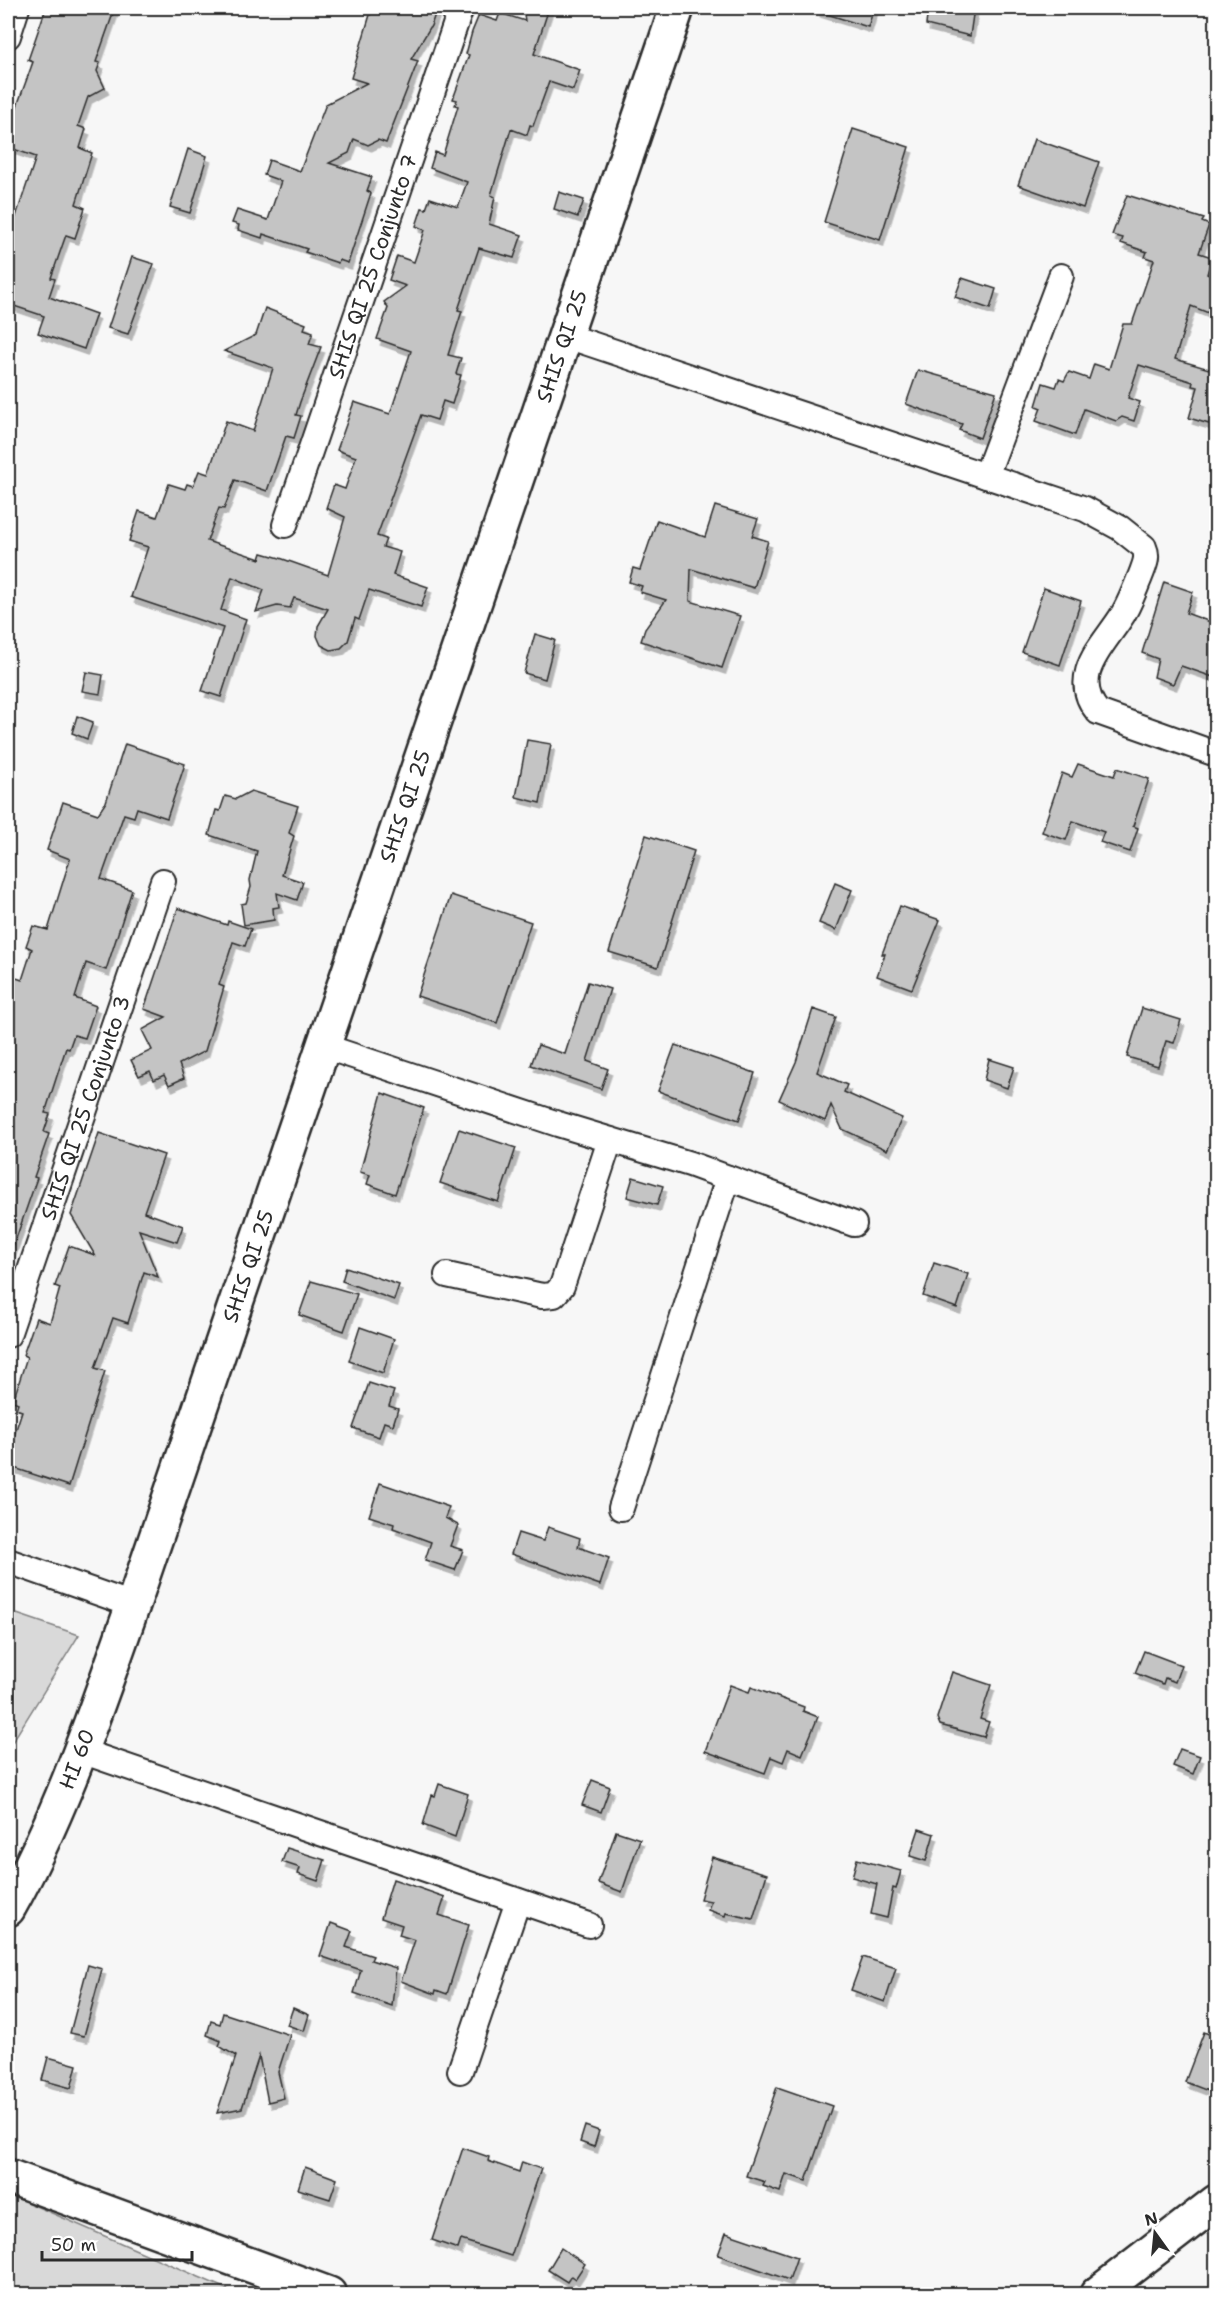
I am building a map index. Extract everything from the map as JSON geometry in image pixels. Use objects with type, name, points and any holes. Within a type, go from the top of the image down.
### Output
[{"type":"street","points":[[8,36],[17,8]]},
{"type":"street","name":"SHIS QI 25 Conjunto 7","points":[[285,525],[460,8]]},
{"type":"street","name":"SHIS QI 25","points":[[133,1605],[677,8]]},
{"type":"street","points":[[986,476],[1062,276]]},
{"type":"street","points":[[564,335],[1085,509],[1120,528],[1144,547],[1146,562],[1125,610],[1099,647],[1086,678],[1085,690],[1098,712],[1216,754]]},
{"type":"street","name":"SHIS QI 25 Conjunto 3","points":[[8,1335],[163,881]]},
{"type":"street","points":[[323,1046],[728,1178],[854,1224]]},
{"type":"street","points":[[447,1275],[542,1296],[554,1294],[562,1286],[610,1140]]},
{"type":"street","points":[[621,1508],[728,1178]]},
{"type":"street","points":[[8,1561],[133,1605]]},
{"type":"street","name":"HI 60","points":[[8,1909],[37,1857],[81,1751],[133,1605]]},
{"type":"street","points":[[81,1751],[589,1925]]},
{"type":"street","points":[[460,2071],[518,1900]]},
{"type":"street","points":[[8,2176],[329,2295]]},
{"type":"street","points":[[1096,2295],[1216,2202]]},
{"type":"shaded area","points":[[8,1611],[79,1635],[8,1749]]},
{"type":"shaded area","points":[[8,2194],[238,2294],[8,2294]]},
{"type":"building","points":[[46,8],[115,8],[96,62],[100,63],[97,71],[105,88],[88,97],[78,126],[86,129],[80,148],[92,153],[76,204],[85,208],[75,238],[66,235],[51,278],[55,279],[49,297],[96,314],[84,349],[38,333],[44,316],[8,304],[8,240],[36,157],[8,147],[8,131],[33,62],[28,60]]},
{"type":"building","points":[[372,8],[437,8],[431,26],[411,59],[418,61],[386,143],[378,140],[368,145],[354,139],[349,153],[329,163],[372,177],[367,191],[371,193],[348,263],[339,260],[338,263],[305,252],[307,249],[263,234],[262,238],[238,230],[239,225],[232,223],[237,210],[268,220],[281,181],[264,175],[269,160],[300,171],[326,104],[367,83],[351,78]]},
{"type":"building","points":[[523,8],[549,8],[534,54],[580,70],[573,90],[549,82],[533,126],[530,125],[527,135],[511,129],[491,195],[495,197],[489,224],[522,235],[514,258],[479,248],[458,310],[462,311],[448,355],[461,358],[456,374],[461,375],[452,404],[443,401],[437,420],[421,415],[377,536],[386,539],[383,547],[400,552],[393,575],[428,587],[421,607],[369,590],[359,620],[355,618],[348,641],[341,648],[331,650],[321,645],[317,636],[318,626],[328,609],[294,598],[290,608],[277,606],[256,612],[264,590],[232,577],[221,610],[246,619],[221,697],[202,691],[223,628],[131,597],[148,547],[129,541],[139,511],[157,517],[169,484],[185,489],[187,484],[193,486],[199,471],[208,474],[226,421],[253,431],[273,368],[224,351],[256,335],[265,308],[306,324],[304,329],[313,332],[309,344],[321,347],[296,415],[301,416],[294,438],[286,436],[267,491],[235,480],[224,509],[219,508],[207,541],[260,559],[262,553],[280,558],[328,575],[345,517],[326,508],[334,485],[345,489],[356,457],[337,450],[354,402],[390,414],[411,351],[377,339],[388,308],[384,302],[406,286],[389,280],[397,256],[414,262],[425,230],[416,226],[422,208],[426,209],[430,198],[458,207],[467,182],[430,168],[435,152],[443,155],[458,106],[455,105],[457,100],[453,99],[469,55],[466,54],[472,32],[479,15],[497,21],[500,13],[525,21]]},
{"type":"building","points":[[817,8],[874,8],[868,27],[817,11]]},
{"type":"building","points":[[928,8],[974,8],[970,36],[926,25]]},
{"type":"building","points":[[853,129],[909,147],[880,240],[824,222]]},
{"type":"building","points":[[1034,139],[1099,162],[1083,208],[1018,185]]},
{"type":"building","points":[[188,149],[207,156],[190,213],[170,207]]},
{"type":"building","points":[[559,192],[584,200],[578,217],[554,209]]},
{"type":"building","points":[[1127,195],[1204,219],[1202,222],[1209,225],[1199,253],[1212,257],[1207,274],[1216,278],[1216,316],[1191,306],[1175,359],[1216,371],[1216,400],[1209,424],[1189,418],[1198,387],[1192,386],[1193,382],[1139,365],[1128,398],[1140,402],[1134,421],[1122,417],[1116,421],[1084,409],[1075,435],[1036,421],[1041,408],[1036,406],[1043,383],[1056,387],[1059,379],[1064,381],[1069,372],[1089,379],[1094,364],[1109,369],[1123,324],[1132,324],[1154,260],[1145,257],[1147,252],[1121,243],[1123,238],[1112,235]]},
{"type":"building","points":[[132,257],[154,264],[128,334],[108,328]]},
{"type":"building","points":[[962,278],[996,289],[990,309],[955,297]]},
{"type":"building","points":[[918,370],[996,392],[980,438],[959,430],[962,424],[906,404]]},
{"type":"building","points":[[715,506],[758,519],[752,536],[768,541],[754,588],[691,569],[690,601],[740,616],[722,668],[641,641],[645,629],[666,600],[640,592],[642,586],[629,582],[633,568],[640,570],[657,520],[705,537]]},
{"type":"building","points":[[1164,582],[1193,592],[1186,613],[1216,624],[1216,678],[1181,666],[1173,684],[1154,677],[1158,659],[1142,653]]},
{"type":"building","points":[[1044,588],[1081,601],[1060,665],[1022,652]]},
{"type":"building","points":[[535,634],[555,640],[545,679],[524,673]]},
{"type":"building","points":[[86,672],[103,675],[100,694],[82,691]]},
{"type":"building","points":[[77,716],[93,722],[87,739],[72,733]]},
{"type":"building","points":[[527,740],[551,744],[540,803],[516,797]]},
{"type":"building","points":[[125,744],[185,764],[167,818],[137,808],[134,817],[124,814],[101,879],[132,890],[106,970],[86,963],[75,998],[96,1006],[85,1038],[74,1035],[69,1049],[66,1048],[45,1113],[50,1114],[44,1132],[49,1134],[34,1177],[37,1178],[10,1256],[8,1256],[8,1036],[14,1016],[8,1013],[8,975],[22,980],[32,949],[26,946],[33,926],[48,930],[70,859],[47,850],[63,802],[98,814],[106,802]]},
{"type":"building","points":[[1078,764],[1114,776],[1117,768],[1149,779],[1133,826],[1138,828],[1130,852],[1100,842],[1104,832],[1073,821],[1066,840],[1042,832],[1062,773],[1072,777]]},
{"type":"building","points":[[251,791],[298,806],[289,833],[294,836],[282,875],[303,882],[297,900],[277,893],[279,907],[273,908],[274,920],[244,925],[241,904],[246,903],[251,887],[250,880],[257,851],[209,835],[216,810],[220,811],[225,796],[236,799]]},
{"type":"building","points":[[646,835],[694,851],[658,967],[609,952]]},
{"type":"building","points":[[835,883],[852,890],[836,930],[819,923]]},
{"type":"building","points":[[451,895],[531,922],[497,1023],[417,996]]},
{"type":"building","points":[[900,906],[940,920],[912,989],[877,976],[885,954],[882,954]]},
{"type":"building","points":[[178,908],[227,925],[228,921],[251,929],[245,946],[233,942],[219,985],[224,987],[205,1051],[179,1064],[184,1078],[169,1085],[164,1075],[154,1080],[150,1071],[139,1076],[131,1060],[152,1050],[142,1030],[166,1017],[144,1009]]},
{"type":"building","points":[[588,982],[610,989],[587,1061],[608,1069],[601,1089],[531,1065],[538,1045],[565,1054]]},
{"type":"building","points":[[1142,1008],[1181,1020],[1174,1043],[1166,1041],[1158,1066],[1127,1057]]},
{"type":"building","points":[[813,1009],[836,1017],[817,1072],[847,1085],[844,1092],[902,1118],[887,1150],[842,1129],[831,1105],[825,1121],[779,1100],[796,1062]]},
{"type":"building","points":[[675,1045],[755,1073],[739,1120],[658,1091]]},
{"type":"building","points":[[989,1059],[1014,1067],[1007,1088],[984,1080]]},
{"type":"building","points":[[382,1093],[424,1108],[395,1194],[367,1184],[370,1175],[360,1172]]},
{"type":"building","points":[[459,1129],[516,1148],[498,1202],[440,1183]]},
{"type":"building","points":[[99,1133],[164,1155],[144,1212],[183,1226],[177,1242],[139,1230],[158,1277],[144,1272],[128,1323],[113,1318],[95,1368],[105,1371],[69,1486],[8,1466],[8,1454],[22,1411],[16,1409],[18,1403],[13,1401],[27,1357],[23,1355],[36,1318],[50,1323],[60,1288],[55,1286],[69,1246],[95,1255],[71,1215]]},
{"type":"building","points":[[633,1177],[663,1186],[657,1205],[627,1197]]},
{"type":"building","points":[[934,1263],[968,1274],[957,1308],[923,1296]]},
{"type":"building","points":[[346,1267],[399,1285],[394,1300],[342,1281]]},
{"type":"building","points":[[311,1281],[357,1294],[344,1331],[299,1315]]},
{"type":"building","points":[[360,1327],[394,1339],[383,1373],[349,1361]]},
{"type":"building","points":[[369,1383],[394,1391],[389,1406],[398,1409],[393,1425],[384,1422],[379,1437],[353,1428]]},
{"type":"building","points":[[380,1483],[449,1507],[445,1518],[458,1525],[450,1546],[463,1550],[455,1570],[425,1560],[431,1542],[393,1528],[394,1524],[369,1516]]},
{"type":"building","points":[[548,1527],[580,1538],[578,1547],[609,1558],[600,1585],[511,1554],[518,1533],[543,1541]]},
{"type":"building","points":[[1144,1651],[1181,1665],[1175,1682],[1165,1678],[1163,1684],[1135,1673]]},
{"type":"building","points":[[952,1672],[991,1685],[980,1719],[989,1722],[984,1737],[940,1725],[937,1718]]},
{"type":"building","points":[[730,1685],[749,1692],[751,1687],[804,1707],[803,1711],[818,1717],[802,1755],[788,1749],[783,1762],[771,1757],[765,1773],[705,1751]]},
{"type":"building","points":[[1180,1749],[1200,1756],[1193,1774],[1173,1766]]},
{"type":"building","points":[[592,1780],[610,1787],[601,1812],[582,1805]]},
{"type":"building","points":[[439,1784],[468,1794],[455,1837],[423,1825],[432,1795],[435,1796]]},
{"type":"building","points":[[919,1829],[934,1834],[926,1861],[910,1856]]},
{"type":"building","points":[[616,1831],[640,1839],[622,1892],[598,1883]]},
{"type":"building","points":[[287,1848],[325,1860],[318,1881],[298,1874],[300,1868],[282,1862]]},
{"type":"building","points":[[712,1857],[767,1874],[753,1919],[726,1913],[725,1916],[708,1910],[711,1901],[700,1899]]},
{"type":"building","points":[[857,1859],[901,1871],[896,1889],[893,1888],[887,1918],[871,1914],[877,1884],[852,1877]]},
{"type":"building","points":[[393,1879],[445,1897],[439,1915],[469,1925],[447,1994],[436,1990],[435,1994],[401,1981],[415,1940],[399,1935],[402,1925],[381,1918]]},
{"type":"building","points":[[331,1923],[352,1931],[346,1947],[373,1956],[371,1960],[396,1968],[392,2006],[354,1993],[361,1970],[320,1956]]},
{"type":"building","points":[[863,1957],[896,1968],[885,2002],[851,1990]]},
{"type":"building","points":[[88,1965],[102,1969],[84,2036],[70,2033]]},
{"type":"building","points":[[293,2008],[309,2015],[304,2031],[287,2025]]},
{"type":"building","points":[[223,2013],[290,2035],[278,2072],[284,2098],[268,2102],[259,2056],[242,2108],[217,2113],[236,2056],[219,2046],[221,2041],[207,2035],[211,2021],[220,2024]]},
{"type":"building","points":[[1204,2032],[1216,2037],[1216,2094],[1185,2082]]},
{"type":"building","points":[[48,2057],[77,2065],[71,2088],[42,2080]]},
{"type":"building","points":[[777,2087],[832,2106],[806,2181],[786,2174],[780,2192],[763,2186],[765,2182],[746,2176]]},
{"type":"building","points":[[585,2126],[599,2131],[594,2147],[580,2142]]},
{"type":"building","points":[[463,2148],[489,2157],[488,2161],[519,2172],[522,2162],[541,2169],[511,2256],[461,2240],[458,2249],[432,2240]]},
{"type":"building","points":[[305,2167],[337,2179],[330,2199],[298,2189]]},
{"type":"building","points":[[726,2233],[797,2257],[789,2280],[718,2255]]},
{"type":"building","points":[[561,2248],[585,2264],[575,2279],[571,2276],[567,2282],[548,2270]]}]
